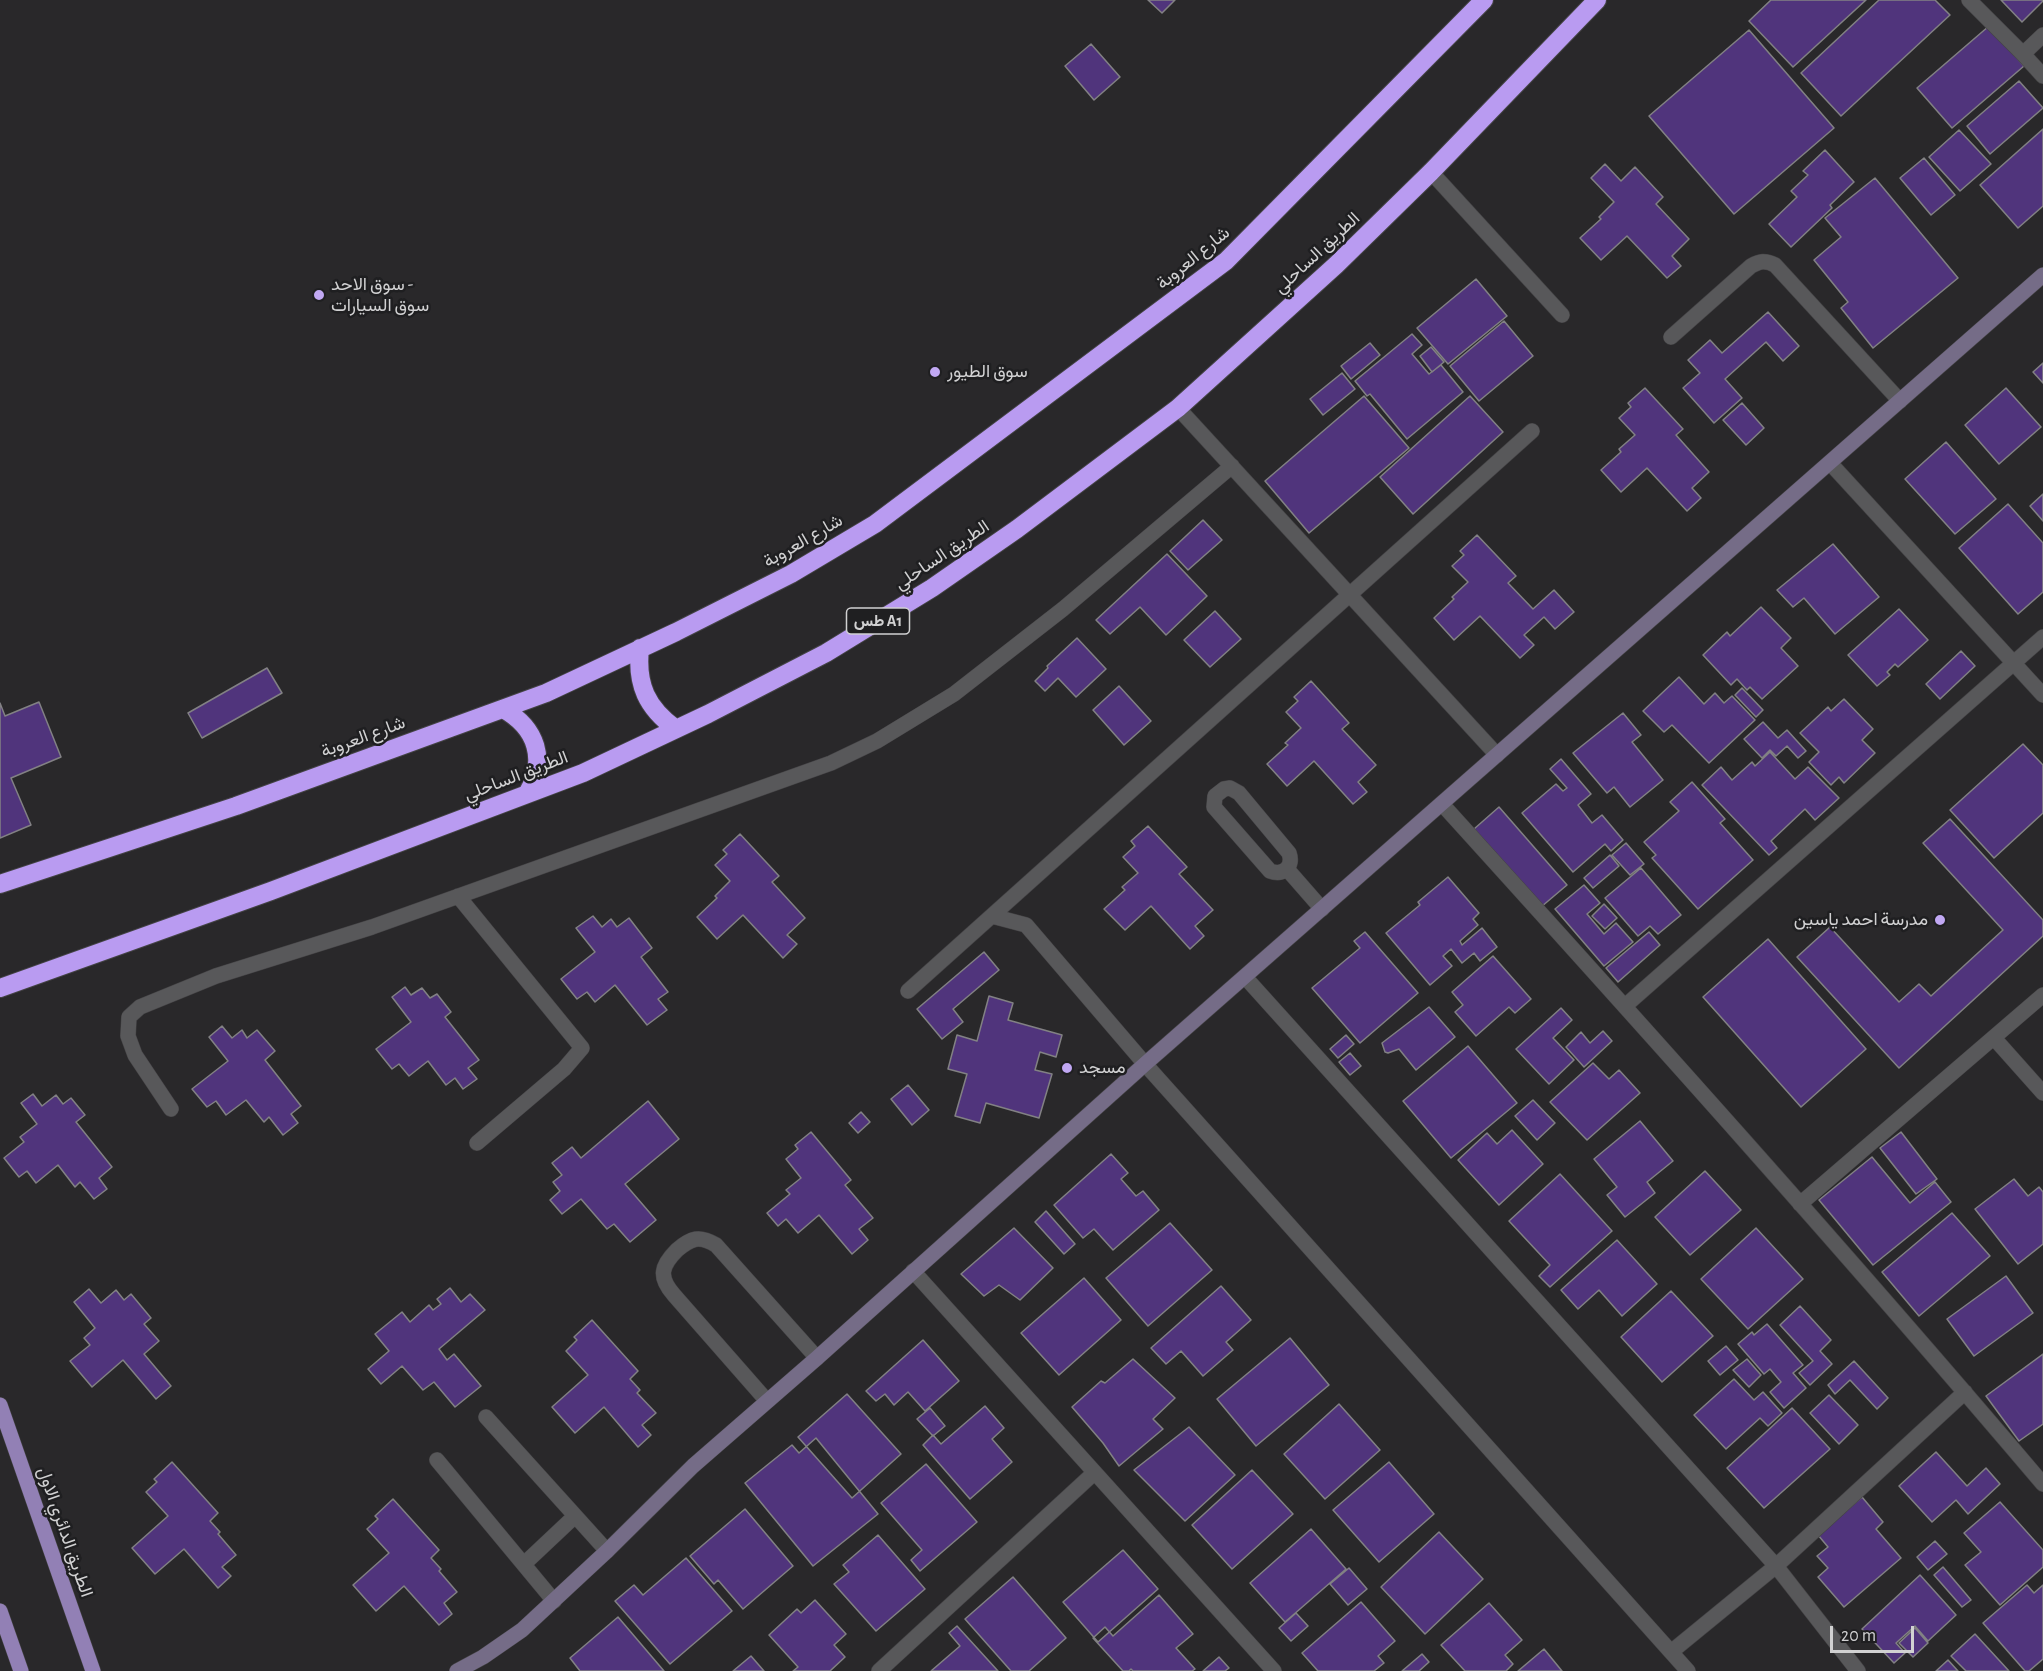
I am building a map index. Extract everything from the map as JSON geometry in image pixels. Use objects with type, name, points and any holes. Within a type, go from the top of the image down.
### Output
[{"type":"highway","name":"شارع العروبة","points":[[0,884],[236,806],[546,693],[791,574],[874,524],[1226,261],[1484,0]]},
{"type":"highway","name":"الطريق الساحلي","points":[[0,988],[270,891],[583,773],[826,653],[932,588],[1017,529],[1178,408],[1336,265],[1431,172],[1597,0]]},
{"type":"highway","points":[[640,648],[639,663],[644,691],[651,706],[676,729]]},
{"type":"highway","points":[[503,709],[522,722],[534,742],[537,769],[534,782],[527,794]]},
{"type":"main road","name":"الطريق الدائري الاول","points":[[0,1405],[93,1671]]},
{"type":"main road","points":[[0,1611],[21,1671]]},
{"type":"street","points":[[1970,0],[2043,76]]},
{"type":"street","points":[[2023,54],[2043,35]]},
{"type":"street","points":[[1431,172],[1562,315]]},
{"type":"street","points":[[1671,337],[1751,266],[1759,261],[1767,261],[1774,265],[1900,401]]},
{"type":"street","points":[[457,1671],[483,1657],[522,1630],[607,1551],[693,1466],[1145,1064],[1831,464],[2043,275]]},
{"type":"street","points":[[1178,408],[1497,755]]},
{"type":"street","points":[[908,991],[1532,431]]},
{"type":"street","points":[[1831,464],[2043,695]]},
{"type":"street","points":[[171,1109],[135,1055],[128,1036],[129,1017],[140,1007],[216,976],[372,927],[831,763],[878,741],[954,694],[1054,616],[1232,466]]},
{"type":"street","points":[[1625,1006],[2043,637]]},
{"type":"street","points":[[1224,789],[1235,789],[1289,853],[1291,859],[1287,869],[1282,873],[1270,871],[1214,807],[1215,796],[1224,789]]},
{"type":"street","points":[[1442,804],[1800,1204],[2043,1484]]},
{"type":"street","points":[[1287,869],[1322,909]]},
{"type":"street","points":[[458,896],[582,1048],[564,1069],[477,1143]]},
{"type":"street","points":[[992,916],[1026,925],[1145,1064],[1688,1671]]},
{"type":"street","points":[[1245,977],[1776,1566],[1858,1671]]},
{"type":"street","points":[[1800,1204],[2043,995]]},
{"type":"street","points":[[1994,1038],[2043,1093]]},
{"type":"street","points":[[767,1401],[665,1283],[666,1261],[688,1241],[702,1239],[716,1245],[816,1358]]},
{"type":"street","points":[[913,1271],[1272,1670]]},
{"type":"street","points":[[1671,1652],[1776,1566],[1965,1392]]},
{"type":"street","points":[[486,1417],[607,1551]]},
{"type":"street","points":[[437,1460],[554,1601]]},
{"type":"street","points":[[879,1671],[1094,1473]]},
{"type":"street","points":[[524,1564],[575,1516]]},
{"type":"building","points":[[1148,0],[1175,0],[1162,13]]},
{"type":"building","points":[[1771,0],[1866,0],[1793,67],[1749,21]]},
{"type":"building","points":[[1879,0],[1935,0],[1950,15],[1841,116],[1801,73]]},
{"type":"building","points":[[2001,0],[2043,0],[2043,1],[2022,22]]},
{"type":"building","points":[[1989,26],[2024,66],[1952,128],[1917,88]]},
{"type":"building","points":[[1749,30],[1834,128],[1734,214],[1649,116]]},
{"type":"building","points":[[1091,44],[1120,77],[1094,100],[1065,66]]},
{"type":"building","points":[[2019,81],[2043,108],[1990,154],[1967,126]]},
{"type":"building","points":[[2043,129],[2043,206],[2018,228],[1980,185]]},
{"type":"building","points":[[1959,130],[1991,164],[1960,191],[1929,157]]},
{"type":"building","points":[[1825,150],[1854,182],[1830,205],[1832,208],[1791,247],[1769,224],[1797,197],[1791,191],[1808,175],[1803,171]]},
{"type":"building","points":[[1924,158],[1955,195],[1931,215],[1900,178]]},
{"type":"building","points":[[1605,164],[1621,181],[1635,167],[1663,197],[1656,204],[1689,239],[1672,256],[1681,266],[1667,278],[1627,236],[1601,260],[1580,238],[1601,219],[1599,217],[1614,202],[1591,178]]},
{"type":"building","points":[[1875,178],[1958,278],[1873,348],[1841,308],[1848,302],[1814,260],[1841,237],[1825,218]]},
{"type":"building","points":[[1476,279],[1507,316],[1448,364],[1417,328]]},
{"type":"building","points":[[1768,312],[1799,346],[1783,361],[1766,342],[1725,379],[1742,398],[1714,423],[1683,388],[1700,373],[1688,360],[1710,340],[1722,353]]},
{"type":"building","points":[[1504,321],[1533,356],[1479,401],[1450,366]]},
{"type":"building","points":[[1412,334],[1422,345],[1412,354],[1429,374],[1441,365],[1463,392],[1407,439],[1370,394],[1367,396],[1355,381]]},
{"type":"building","points":[[1370,343],[1380,355],[1351,379],[1341,366]]},
{"type":"building","points":[[1431,347],[1444,362],[1432,372],[1420,356]]},
{"type":"building","points":[[2043,363],[2043,383],[2033,372]]},
{"type":"building","points":[[1342,373],[1355,389],[1323,415],[1310,399]]},
{"type":"building","points":[[1645,388],[1683,429],[1676,435],[1709,472],[1692,488],[1701,498],[1687,511],[1647,468],[1621,492],[1601,470],[1621,452],[1619,449],[1635,435],[1619,418],[1631,407],[1628,403]]},
{"type":"building","points":[[2006,388],[2041,427],[1999,464],[1965,425]]},
{"type":"building","points":[[1364,396],[1409,448],[1309,533],[1265,481]]},
{"type":"building","points":[[1470,396],[1503,432],[1413,514],[1380,477]]},
{"type":"building","points":[[1742,403],[1764,428],[1746,445],[1723,420]]},
{"type":"building","points":[[1946,442],[1996,499],[1955,534],[1905,479]]},
{"type":"building","points":[[2043,494],[2043,521],[2030,506]]},
{"type":"building","points":[[2008,504],[2043,543],[2043,592],[2018,614],[1959,548]]},
{"type":"building","points":[[1203,520],[1222,540],[1188,570],[1170,551]]},
{"type":"building","points":[[1477,535],[1516,576],[1508,583],[1533,609],[1554,590],[1574,612],[1555,629],[1544,617],[1524,635],[1534,645],[1520,658],[1480,616],[1454,640],[1434,618],[1468,582],[1452,566],[1464,555],[1460,551]]},
{"type":"building","points":[[1833,544],[1879,597],[1835,634],[1804,598],[1793,607],[1777,590]]},
{"type":"building","points":[[1167,554],[1207,596],[1166,635],[1140,607],[1110,634],[1096,620]]},
{"type":"building","points":[[1761,607],[1791,638],[1781,648],[1798,666],[1762,699],[1750,687],[1747,690],[1737,679],[1731,685],[1703,655],[1727,632],[1730,636]]},
{"type":"building","points":[[1899,609],[1928,640],[1898,667],[1895,664],[1887,672],[1890,675],[1877,686],[1848,655]]},
{"type":"building","points":[[1215,611],[1241,639],[1210,667],[1184,640]]},
{"type":"building","points":[[1077,638],[1106,669],[1076,697],[1058,678],[1045,691],[1035,681],[1048,668],[1047,666]]},
{"type":"building","points":[[1961,651],[1975,666],[1940,699],[1926,684]]},
{"type":"building","points":[[267,668],[282,693],[202,738],[188,713]]},
{"type":"building","points":[[1679,677],[1704,704],[1715,693],[1724,703],[1732,696],[1755,720],[1709,763],[1672,725],[1664,732],[1643,711]]},
{"type":"building","points":[[1311,681],[1349,723],[1342,729],[1376,765],[1358,782],[1367,792],[1353,804],[1314,761],[1287,786],[1267,764],[1288,745],[1285,743],[1301,728],[1286,712],[1298,701],[1294,697]]},
{"type":"building","points":[[1119,686],[1151,721],[1124,745],[1093,710]]},
{"type":"building","points":[[1742,688],[1763,710],[1756,717],[1735,695]]},
{"type":"building","points":[[1844,699],[1873,729],[1862,740],[1875,753],[1844,783],[1839,777],[1831,785],[1809,762],[1819,752],[1800,733],[1828,707],[1831,711]]},
{"type":"building","points":[[39,702],[61,757],[11,778],[31,825],[0,838],[0,703],[5,716]]},
{"type":"building","points":[[1623,713],[1641,735],[1632,742],[1663,780],[1630,807],[1614,787],[1607,793],[1573,753]]},
{"type":"building","points":[[1763,722],[1778,738],[1787,730],[1806,751],[1798,758],[1787,746],[1776,756],[1770,750],[1762,758],[1744,739]]},
{"type":"building","points":[[2023,744],[2043,765],[2043,813],[1994,858],[1950,810]]},
{"type":"building","points":[[1770,752],[1795,779],[1808,767],[1839,798],[1815,820],[1805,809],[1771,841],[1777,848],[1769,855],[1702,785],[1721,767],[1732,780],[1752,762],[1755,766]]},
{"type":"building","points":[[1561,759],[1591,794],[1578,805],[1592,823],[1602,815],[1623,840],[1611,851],[1605,844],[1573,872],[1522,813],[1556,784],[1563,791],[1567,788],[1550,769]]},
{"type":"building","points":[[1692,782],[1725,819],[1720,823],[1753,860],[1698,909],[1652,858],[1656,855],[1644,842],[1679,811],[1670,802]]},
{"type":"building","points":[[1499,807],[1567,885],[1541,907],[1474,829]]},
{"type":"building","points":[[1950,819],[2043,920],[2043,936],[1899,1068],[1797,957],[1830,927],[1899,1002],[1919,984],[1931,996],[2003,930],[1923,843]]},
{"type":"building","points":[[1148,826],[1187,867],[1179,874],[1213,910],[1195,926],[1204,936],[1190,949],[1151,906],[1125,930],[1104,909],[1125,890],[1122,887],[1138,873],[1123,857],[1135,846],[1131,841]]},
{"type":"building","points":[[740,834],[779,876],[772,882],[805,918],[787,935],[797,944],[783,958],[743,915],[717,939],[697,917],[717,898],[715,896],[730,881],[715,865],[727,854],[723,850]]},
{"type":"building","points":[[1626,843],[1644,864],[1630,875],[1612,855]]},
{"type":"building","points":[[1610,855],[1619,866],[1593,888],[1584,878]]},
{"type":"building","points":[[1641,868],[1681,915],[1658,934],[1650,926],[1638,936],[1605,898]]},
{"type":"building","points":[[1448,877],[1479,913],[1473,919],[1478,925],[1460,941],[1462,945],[1482,928],[1497,947],[1480,961],[1474,953],[1462,963],[1451,949],[1443,956],[1452,966],[1430,985],[1386,933],[1420,905],[1418,902]]},
{"type":"building","points":[[1584,885],[1600,903],[1587,914],[1604,934],[1616,923],[1633,942],[1604,966],[1555,909]]},
{"type":"building","points":[[1604,904],[1617,918],[1605,929],[1592,916]]},
{"type":"building","points":[[593,916],[602,927],[611,919],[617,927],[629,918],[652,948],[641,957],[668,992],[658,999],[667,1010],[647,1025],[615,985],[595,1002],[587,992],[577,999],[561,979],[595,952],[576,928]]},
{"type":"building","points":[[1365,932],[1418,993],[1360,1043],[1312,988],[1360,948],[1354,941]]},
{"type":"building","points":[[1649,932],[1660,945],[1618,982],[1606,968]]},
{"type":"building","points":[[1768,939],[1866,1049],[1801,1107],[1703,997]]},
{"type":"building","points":[[984,952],[999,970],[953,1009],[963,1022],[942,1039],[917,1009]]},
{"type":"building","points":[[1493,956],[1531,999],[1515,1013],[1509,1007],[1476,1036],[1455,1012],[1463,1005],[1452,992]]},
{"type":"building","points":[[405,987],[411,995],[422,988],[430,998],[437,994],[451,1012],[445,1017],[479,1060],[468,1068],[477,1079],[463,1089],[455,1078],[446,1085],[428,1061],[409,1076],[399,1064],[392,1069],[376,1049],[411,1022],[392,997]]},
{"type":"building","points":[[989,996],[1013,1003],[1008,1020],[1062,1035],[1056,1057],[1040,1052],[1035,1070],[1052,1074],[1039,1118],[986,1103],[980,1123],[955,1116],[967,1074],[948,1069],[957,1035],[977,1041]]},
{"type":"building","points":[[1429,1007],[1455,1037],[1416,1070],[1399,1049],[1385,1052],[1382,1043]]},
{"type":"building","points":[[1561,1008],[1572,1020],[1553,1038],[1574,1060],[1549,1084],[1516,1049]]},
{"type":"building","points":[[222,1026],[232,1038],[242,1030],[247,1038],[257,1030],[275,1051],[265,1060],[301,1106],[291,1114],[298,1123],[283,1135],[269,1117],[264,1122],[246,1100],[226,1115],[216,1101],[207,1107],[192,1089],[228,1061],[209,1037]]},
{"type":"building","points":[[1603,1031],[1612,1041],[1584,1067],[1566,1047],[1581,1032],[1590,1043]]},
{"type":"building","points":[[1346,1035],[1354,1044],[1338,1058],[1330,1049]]},
{"type":"building","points":[[1468,1046],[1517,1103],[1451,1158],[1403,1101]]},
{"type":"building","points":[[1350,1053],[1361,1066],[1350,1075],[1339,1062]]},
{"type":"building","points":[[1593,1063],[1609,1079],[1619,1070],[1640,1093],[1587,1140],[1550,1102]]},
{"type":"building","points":[[908,1085],[929,1110],[912,1125],[891,1099]]},
{"type":"building","points":[[33,1094],[42,1106],[56,1095],[63,1104],[71,1098],[85,1115],[76,1122],[112,1167],[99,1178],[107,1189],[94,1199],[80,1182],[75,1187],[58,1165],[36,1183],[27,1171],[19,1177],[4,1158],[24,1142],[20,1137],[37,1124],[21,1103]]},
{"type":"building","points":[[1533,1100],[1555,1123],[1537,1140],[1515,1116]]},
{"type":"building","points":[[648,1101],[679,1139],[625,1184],[656,1220],[630,1242],[614,1224],[607,1229],[581,1199],[562,1214],[550,1200],[560,1191],[553,1182],[562,1175],[552,1163],[572,1147],[581,1158]]},
{"type":"building","points":[[861,1112],[870,1122],[858,1133],[849,1123]]},
{"type":"building","points":[[1640,1121],[1673,1161],[1647,1182],[1655,1193],[1625,1217],[1607,1195],[1617,1187],[1594,1159]]},
{"type":"building","points":[[1512,1130],[1543,1164],[1499,1205],[1458,1160],[1487,1133],[1497,1144]]},
{"type":"building","points":[[811,1132],[851,1180],[845,1185],[873,1218],[859,1229],[868,1240],[852,1254],[819,1215],[798,1233],[786,1219],[778,1226],[767,1213],[790,1194],[786,1190],[801,1178],[786,1159],[798,1149],[795,1145]]},
{"type":"building","points":[[1901,1132],[1937,1179],[1916,1194],[1880,1148]]},
{"type":"building","points":[[1111,1154],[1128,1173],[1121,1179],[1136,1196],[1143,1191],[1159,1210],[1113,1250],[1094,1229],[1083,1238],[1054,1205]]},
{"type":"building","points":[[1872,1157],[1910,1203],[1935,1182],[1951,1202],[1873,1265],[1819,1200]]},
{"type":"building","points":[[1705,1171],[1741,1210],[1690,1255],[1655,1217]]},
{"type":"building","points":[[1560,1174],[1612,1231],[1550,1287],[1539,1276],[1550,1265],[1509,1221]]},
{"type":"building","points":[[2014,1179],[2028,1196],[2039,1187],[2043,1192],[2043,1244],[2018,1264],[1975,1209]]},
{"type":"building","points":[[1046,1211],[1075,1244],[1064,1254],[1035,1222]]},
{"type":"building","points":[[1952,1213],[1990,1256],[1919,1316],[1882,1272]]},
{"type":"building","points":[[1170,1223],[1212,1270],[1148,1326],[1106,1278]]},
{"type":"building","points":[[1014,1228],[1053,1268],[1020,1300],[999,1285],[984,1296],[961,1274]]},
{"type":"building","points":[[1756,1228],[1803,1279],[1748,1329],[1701,1279]]},
{"type":"building","points":[[1617,1240],[1657,1284],[1622,1316],[1599,1290],[1578,1309],[1561,1290]]},
{"type":"building","points":[[2006,1276],[2033,1313],[1974,1356],[1947,1319]]},
{"type":"building","points":[[1084,1278],[1121,1320],[1059,1375],[1021,1333]]},
{"type":"building","points":[[1221,1286],[1251,1320],[1226,1342],[1233,1350],[1203,1376],[1181,1351],[1166,1364],[1151,1348]]},
{"type":"building","points":[[450,1288],[461,1302],[470,1294],[485,1310],[439,1349],[447,1360],[454,1354],[481,1386],[455,1407],[434,1382],[423,1390],[402,1366],[381,1384],[368,1369],[389,1351],[375,1334],[402,1312],[410,1322],[429,1305],[433,1310],[441,1304],[437,1299]]},
{"type":"building","points":[[89,1289],[101,1303],[116,1290],[124,1300],[131,1294],[151,1318],[144,1324],[159,1341],[144,1354],[171,1386],[156,1399],[123,1360],[92,1387],[70,1361],[90,1345],[84,1338],[95,1328],[74,1302]]},
{"type":"building","points":[[1671,1291],[1713,1336],[1662,1382],[1621,1337]]},
{"type":"building","points":[[1800,1306],[1831,1340],[1820,1351],[1832,1364],[1810,1385],[1799,1373],[1813,1361],[1780,1325]]},
{"type":"building","points":[[592,1320],[638,1371],[630,1379],[640,1390],[637,1393],[656,1413],[642,1425],[651,1435],[638,1447],[604,1407],[575,1433],[552,1407],[588,1375],[566,1351],[577,1340],[574,1337]]},
{"type":"building","points":[[1767,1324],[1803,1365],[1793,1373],[1806,1388],[1784,1408],[1770,1392],[1781,1382],[1770,1369],[1764,1374],[1738,1344],[1752,1332],[1754,1335]]},
{"type":"building","points":[[1290,1338],[1329,1385],[1256,1446],[1217,1399]]},
{"type":"building","points":[[923,1340],[959,1381],[925,1411],[908,1392],[894,1405],[885,1394],[876,1401],[866,1391]]},
{"type":"building","points":[[1726,1346],[1738,1360],[1720,1375],[1708,1361]]},
{"type":"building","points":[[2043,1354],[2043,1424],[2019,1441],[1986,1396]]},
{"type":"building","points":[[1133,1359],[1175,1398],[1153,1419],[1163,1429],[1119,1466],[1103,1443],[1072,1407],[1101,1381],[1105,1383]]},
{"type":"building","points":[[1747,1359],[1761,1375],[1749,1387],[1733,1370]]},
{"type":"building","points":[[1854,1361],[1888,1398],[1877,1409],[1850,1380],[1835,1394],[1828,1385]]},
{"type":"building","points":[[1734,1379],[1754,1400],[1763,1392],[1782,1413],[1768,1426],[1760,1418],[1726,1449],[1694,1415]]},
{"type":"building","points":[[847,1394],[901,1454],[852,1498],[798,1437]]},
{"type":"building","points":[[1829,1395],[1858,1425],[1839,1444],[1810,1413]]},
{"type":"building","points":[[1339,1404],[1380,1450],[1325,1499],[1284,1454]]},
{"type":"building","points":[[985,1406],[1004,1428],[992,1439],[1012,1462],[970,1499],[923,1445],[933,1435],[941,1444]]},
{"type":"building","points":[[930,1408],[945,1426],[933,1436],[917,1419]]},
{"type":"building","points":[[1792,1408],[1830,1449],[1764,1508],[1727,1468]]},
{"type":"building","points":[[1189,1427],[1235,1475],[1185,1521],[1134,1470]]},
{"type":"building","points":[[816,1438],[878,1514],[813,1566],[745,1483],[792,1445],[799,1453]]},
{"type":"building","points":[[1936,1452],[1967,1486],[1986,1468],[2000,1484],[1968,1514],[1956,1500],[1932,1522],[1899,1486]]},
{"type":"building","points":[[172,1462],[218,1513],[210,1521],[236,1555],[222,1567],[231,1576],[218,1588],[184,1549],[155,1574],[132,1548],[168,1516],[146,1492],[157,1482],[154,1479]]},
{"type":"building","points":[[1389,1462],[1434,1514],[1379,1562],[1333,1510]]},
{"type":"building","points":[[926,1464],[977,1522],[920,1571],[911,1560],[922,1550],[881,1503]]},
{"type":"building","points":[[1252,1470],[1293,1514],[1232,1569],[1192,1525]]},
{"type":"building","points":[[1862,1497],[1883,1522],[1876,1529],[1901,1558],[1844,1607],[1818,1577],[1828,1568],[1817,1556],[1828,1547],[1818,1535]]},
{"type":"building","points":[[393,1499],[439,1550],[431,1558],[457,1592],[444,1603],[452,1614],[439,1625],[404,1586],[376,1611],[353,1585],[389,1553],[367,1529],[378,1519],[375,1516]]},
{"type":"building","points":[[2000,1502],[2043,1550],[2043,1567],[2000,1605],[1965,1565],[1981,1552],[1964,1533]]},
{"type":"building","points":[[745,1509],[793,1566],[743,1609],[718,1580],[714,1584],[690,1556]]},
{"type":"building","points":[[1311,1529],[1346,1569],[1285,1622],[1250,1583]]},
{"type":"building","points":[[1439,1532],[1483,1579],[1425,1634],[1381,1587]]},
{"type":"building","points":[[878,1535],[925,1589],[876,1631],[834,1584],[849,1572],[843,1565]]},
{"type":"building","points":[[1935,1541],[1947,1554],[1928,1570],[1917,1557]]},
{"type":"building","points":[[1123,1550],[1158,1589],[1098,1642],[1063,1602]]},
{"type":"building","points":[[686,1558],[732,1611],[670,1664],[615,1601],[634,1585],[643,1595]]},
{"type":"building","points":[[1943,1567],[1971,1600],[1962,1607],[1934,1575]]},
{"type":"building","points":[[1349,1568],[1367,1589],[1348,1605],[1330,1584]]},
{"type":"building","points":[[1920,1575],[1956,1615],[1928,1641],[1915,1626],[1896,1643],[1905,1653],[1894,1663],[1862,1629]]},
{"type":"building","points":[[1013,1577],[1066,1638],[1029,1671],[1011,1671],[965,1619]]},
{"type":"building","points":[[2027,1585],[2034,1593],[2043,1585],[2043,1659],[2029,1671],[2025,1671],[1983,1623]]},
{"type":"building","points":[[1159,1595],[1193,1634],[1176,1648],[1195,1669],[1192,1671],[1133,1671],[1131,1669],[1123,1671],[1093,1638],[1105,1627],[1113,1636]]},
{"type":"building","points":[[815,1600],[846,1634],[834,1645],[845,1657],[830,1671],[793,1671],[798,1667],[769,1635],[797,1609],[801,1613]]},
{"type":"building","points":[[1361,1602],[1395,1641],[1378,1656],[1384,1663],[1374,1671],[1318,1671],[1302,1653]]},
{"type":"building","points":[[1489,1603],[1522,1640],[1505,1655],[1513,1664],[1506,1671],[1465,1671],[1441,1645]]},
{"type":"building","points":[[1296,1613],[1308,1626],[1291,1641],[1279,1628]]},
{"type":"building","points":[[618,1617],[664,1671],[580,1671],[570,1658]]},
{"type":"building","points":[[957,1626],[998,1671],[931,1671],[960,1646],[949,1633]]},
{"type":"building","points":[[1915,1628],[1928,1643],[1913,1657],[1899,1643]]},
{"type":"building","points":[[1975,1634],[2009,1671],[1966,1671],[1951,1656]]},
{"type":"building","points":[[1544,1649],[1562,1671],[1518,1671]]},
{"type":"building","points":[[1422,1654],[1429,1662],[1419,1671],[1402,1671]]},
{"type":"building","points":[[751,1656],[764,1671],[733,1671]]},
{"type":"building","points":[[1219,1657],[1229,1668],[1225,1671],[1203,1671]]},
{"type":"building","points":[[1948,1660],[1958,1671],[1936,1671]]},
{"type":"place","name":"سوق الاحد - سوق السيارات","points":[[319,295]]},
{"type":"place","name":"سوق الطيور","points":[[935,372]]},
{"type":"place","name":"مدرسة احمد ياسين","points":[[1940,920]]},
{"type":"place","name":"مسجد","points":[[1067,1068]]}]
